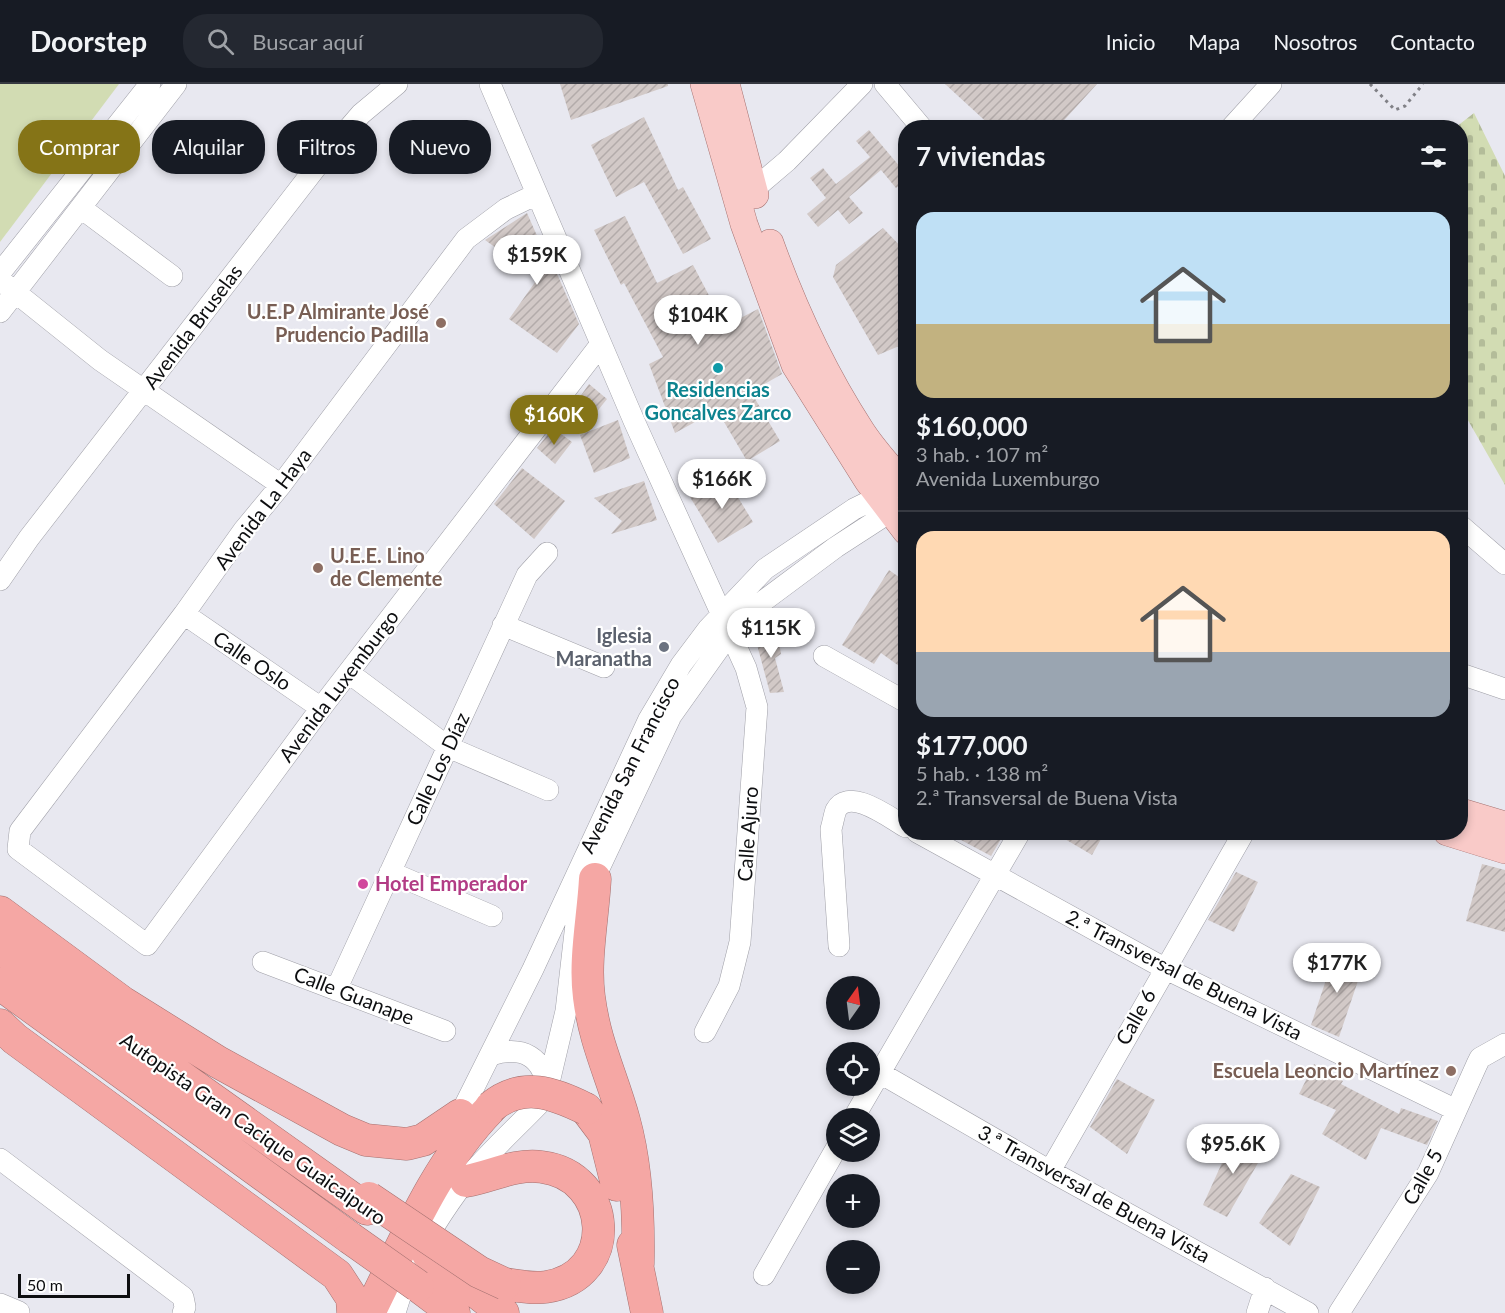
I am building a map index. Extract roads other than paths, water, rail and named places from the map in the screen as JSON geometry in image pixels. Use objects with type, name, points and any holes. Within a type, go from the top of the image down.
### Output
[{"type":"highway","points":[[596,879],[588,994],[596,1040],[624,1119],[633,1161],[639,1226],[638,1264]]},
{"type":"highway","points":[[0,912],[132,1008],[218,1062],[342,1130],[366,1140],[407,1144],[423,1140],[460,1115]]},
{"type":"highway","name":"Autopista Gran Cacique Guaicaipuro","points":[[0,948],[295,1158],[368,1203],[428,1254],[504,1298]]},
{"type":"highway","name":"Autopista Gran Cacique Guaicaipuro","points":[[0,984],[454,1313]]},
{"type":"highway","points":[[0,1025],[24,1046],[337,1275],[352,1298],[353,1313]]},
{"type":"highway","points":[[369,1313],[417,1217],[469,1130],[504,1096],[521,1091],[550,1094],[586,1109],[604,1133],[638,1264],[646,1313]]},
{"type":"highway","points":[[368,1203],[479,1272],[504,1298],[572,1278],[586,1265],[596,1248],[597,1211],[591,1199],[575,1181],[560,1171],[543,1167],[518,1167],[482,1179],[466,1181]]},
{"type":"main road","points":[[705,84],[744,224],[795,365],[891,513]]},
{"type":"main road","points":[[726,84],[761,220],[782,276],[827,373],[861,430],[898,476]]},
{"type":"main road","points":[[1468,814],[1505,825]]},
{"type":"main road","points":[[1468,839],[1505,850]]},
{"type":"street","points":[[0,273],[150,84]]},
{"type":"street","points":[[0,312],[8,286],[81,208],[176,84]]},
{"type":"street","name":"Avenida Bruselas","points":[[0,580],[29,538],[324,157],[361,114],[398,84]]},
{"type":"street","name":"Calle Ajuro","points":[[490,84],[601,344],[746,668],[757,707],[740,942],[729,986],[705,1032]]},
{"type":"street","points":[[753,190],[787,161],[862,84]]},
{"type":"street","points":[[885,84],[915,120]]},
{"type":"street","points":[[1239,120],[1271,84]]},
{"type":"street","name":"Avenida La Haya","points":[[147,945],[18,849],[17,840],[20,831],[184,614],[243,531],[281,485],[466,239],[506,209],[537,194]]},
{"type":"street","points":[[81,208],[172,276]]},
{"type":"street","points":[[8,286],[100,360],[281,485]]},
{"type":"street","name":"Avenida Luxemburgo","points":[[147,945],[321,708],[601,344]]},
{"type":"street","name":"Avenida San Francisco","points":[[396,1313],[400,1296],[417,1260],[466,1181],[539,1104],[547,1091],[566,1011],[578,915],[671,716],[726,624],[765,569],[891,513]]},
{"type":"street","points":[[1468,532],[1505,564]]},
{"type":"street","name":"Calle Los Díaz","points":[[336,990],[527,575],[547,553]]},
{"type":"street","name":"Calle Oslo","points":[[184,614],[321,708]]},
{"type":"street","name":"Avenida San Francisco","points":[[364,1313],[371,1285],[413,1197],[436,1163],[491,1055],[649,719],[681,664],[726,624]]},
{"type":"street","points":[[503,625],[604,667]]},
{"type":"street","points":[[824,656],[898,698]]},
{"type":"street","points":[[349,673],[448,747],[548,790]]},
{"type":"street","points":[[1468,676],[1505,689]]},
{"type":"street","points":[[838,946],[831,829],[837,810],[844,802],[857,800],[898,823]]},
{"type":"street","name":"2.ª Transversal de Buena Vista","points":[[931,840],[1164,968],[1456,1110]]},
{"type":"street","points":[[880,1073],[1015,840]]},
{"type":"street","name":"Calle 6","points":[[1050,1171],[1164,968],[1239,840]]},
{"type":"street","points":[[390,872],[492,916]]},
{"type":"street","name":"Calle Guanape","points":[[263,962],[445,1031]]},
{"type":"street","name":"Calle 5","points":[[1339,1313],[1428,1173],[1480,1059],[1505,1044]]},
{"type":"street","points":[[491,1055],[514,1051],[535,1060],[543,1069],[547,1091]]},
{"type":"street","name":"3.ª Transversal de Buena Vista","points":[[880,1073],[1050,1171],[1308,1313]]},
{"type":"street","points":[[0,1159],[183,1305]]},
{"type":"street","points":[[764,1275],[828,1162]]},
{"type":"street","points":[[1257,1313],[1265,1288]]},
{"type":"place","name":"U.E.P Almirante José Prudencio Padilla","points":[[441,323]]},
{"type":"place","name":"Residencias Goncalves Zarco","points":[[718,368]]},
{"type":"place","name":"U.E.E. Lino de Clemente","points":[[318,568]]},
{"type":"place","name":"Iglesia Maranatha","points":[[664,647]]},
{"type":"place","name":"Hotel Emperador","points":[[363,884]]},
{"type":"place","name":"Escuela Leoncio Martínez","points":[[1451,1071]]}]
